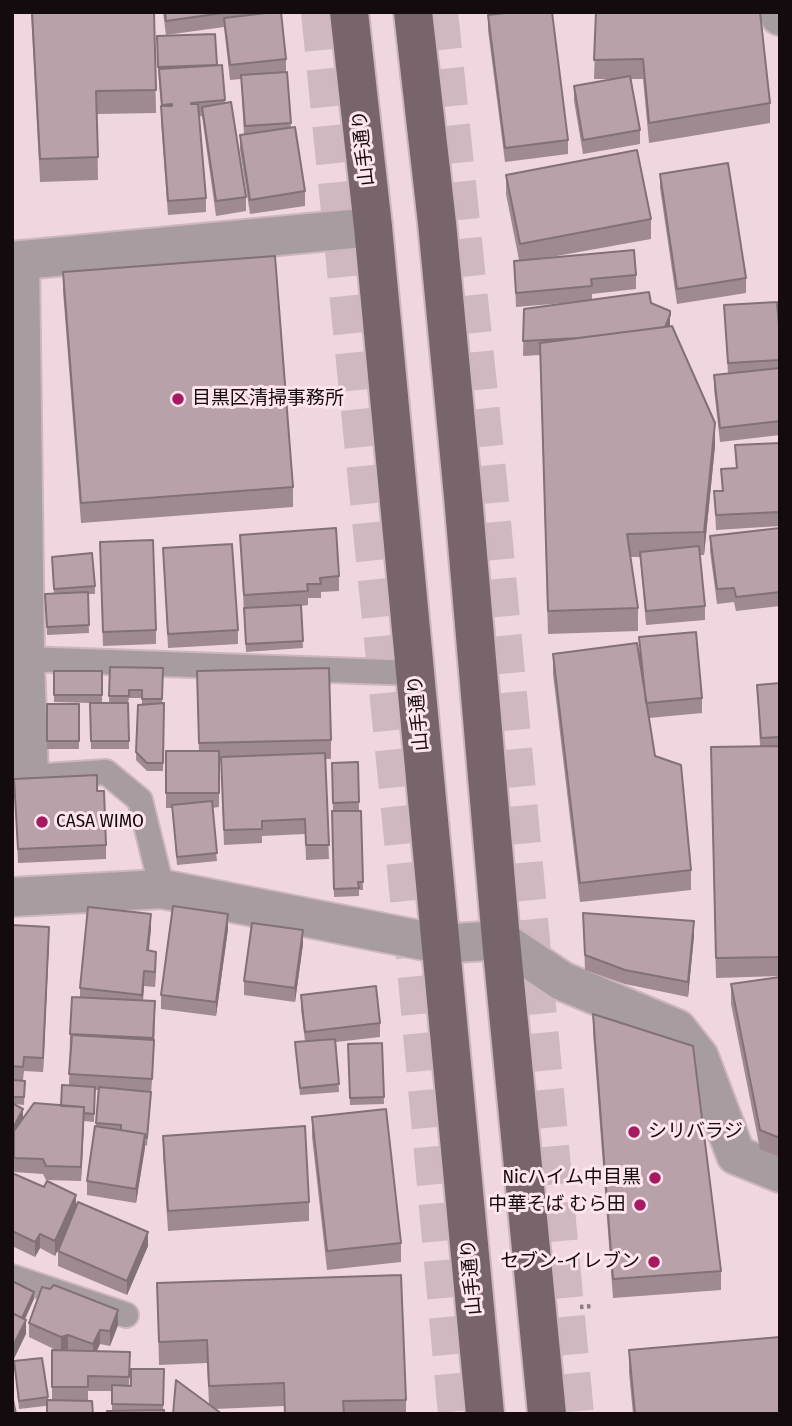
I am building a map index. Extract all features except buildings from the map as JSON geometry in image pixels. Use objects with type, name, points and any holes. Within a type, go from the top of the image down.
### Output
[{"type":"main road","name":"山手通り","points":[[349,12],[373,227],[485,1414]]},
{"type":"main road","points":[[413,12],[437,223],[501,940],[547,1414]]},
{"type":"street","points":[[20,778],[25,659],[16,261],[373,227]]},
{"type":"street","points":[[12,897],[162,889],[440,944],[501,940],[562,981],[677,1029],[699,1058],[736,1155],[780,1173]]},
{"type":"lane","points":[[25,659],[415,673]]},
{"type":"lane","points":[[20,778],[106,772],[141,800],[162,889]]},
{"type":"lane","points":[[12,1277],[126,1315]]},
{"type":"tunnel","points":[[320,12],[417,979],[457,1414]]},
{"type":"tunnel","points":[[439,12],[489,490],[575,1414]]},
{"type":"place","name":"目黒区清掃事務所","points":[[178,399]]},
{"type":"place","name":"CASA WIMO","points":[[42,822]]},
{"type":"place","name":"シリバラジ","points":[[634,1132]]},
{"type":"place","name":"Nicハイム中目黒","points":[[655,1178]]},
{"type":"place","name":"中華そば むら田","points":[[640,1205]]},
{"type":"place","name":"セブン-イレブン","points":[[654,1262]]}]
